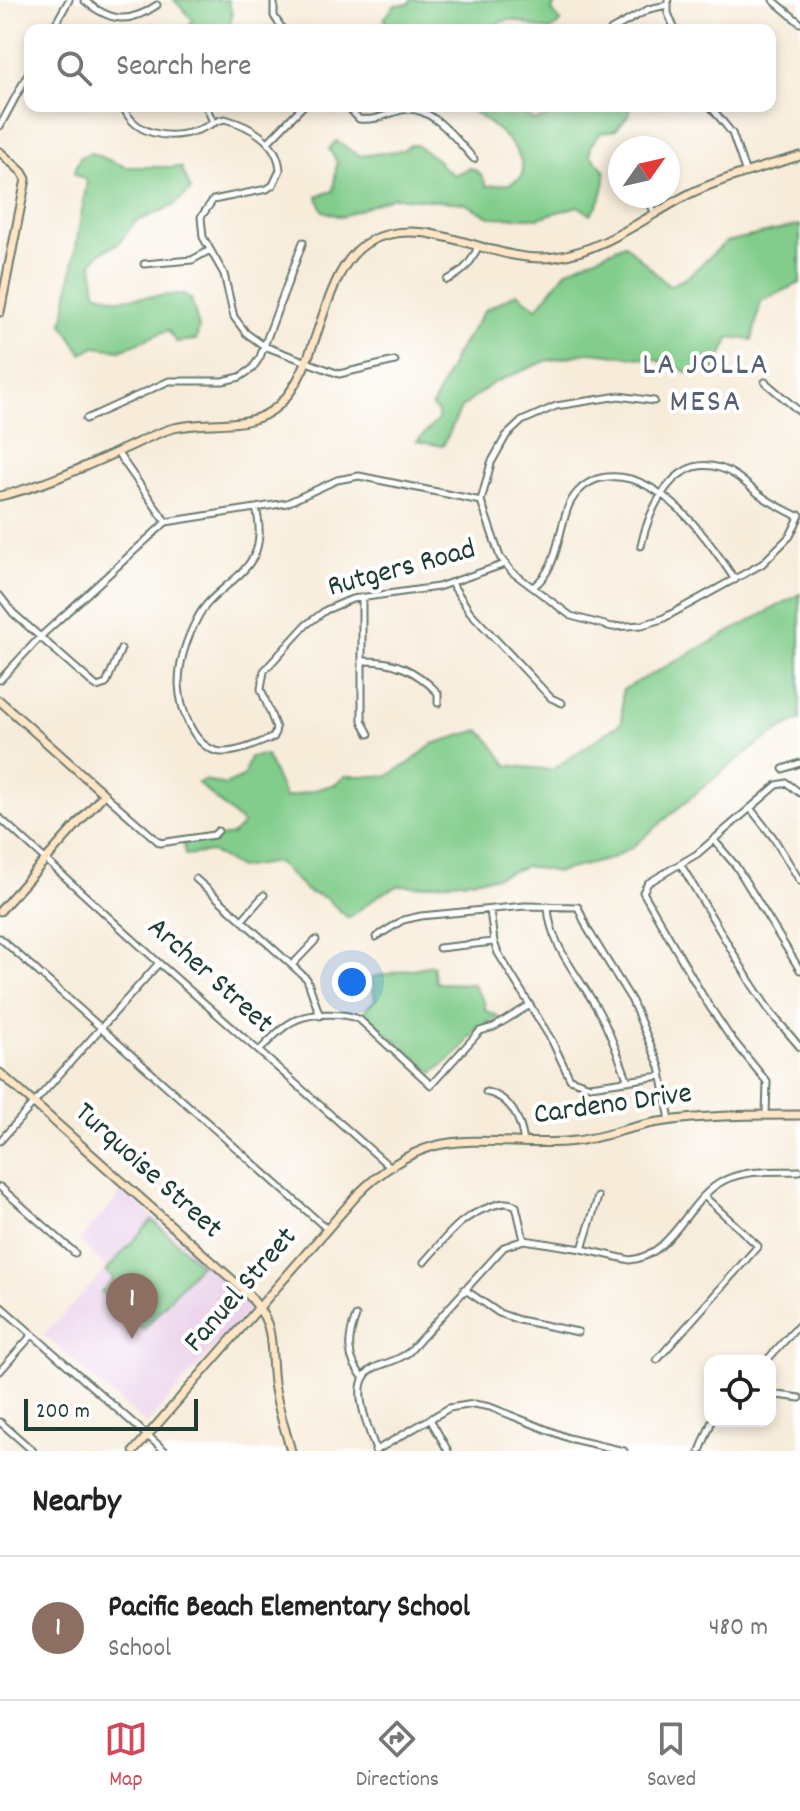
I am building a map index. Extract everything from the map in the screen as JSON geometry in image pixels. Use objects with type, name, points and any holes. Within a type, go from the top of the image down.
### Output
[{"type":"street","points":[[55,24],[69,0]]},
{"type":"street","points":[[84,0],[107,17],[119,19],[157,5]]},
{"type":"street","points":[[274,0],[274,16],[279,24]]},
{"type":"street","points":[[773,0],[800,23]]},
{"type":"street","points":[[622,24],[667,2],[673,24]]},
{"type":"street","points":[[0,126],[24,81]]},
{"type":"street","points":[[126,112],[138,128],[154,133],[193,132],[225,119],[240,123],[268,142],[279,162],[277,179],[267,189],[220,197],[208,205],[200,223],[210,250],[224,274],[234,317],[246,333],[264,346],[339,374],[395,361]]},
{"type":"street","points":[[209,112],[213,122]]},
{"type":"street","points":[[268,142],[297,112]]},
{"type":"street","points":[[353,112],[359,119],[374,121],[397,112]]},
{"type":"street","points":[[420,112],[445,128],[474,159]]},
{"type":"street","points":[[715,112],[732,133],[746,173]]},
{"type":"street","points":[[0,152],[25,176],[0,312]]},
{"type":"street","points":[[0,496],[41,485],[171,428],[245,422],[278,406],[308,360],[340,273],[368,242],[398,232],[422,231],[519,257],[555,257],[579,252],[606,240],[695,192],[800,156]]},
{"type":"street","points":[[652,208],[654,212]]},
{"type":"street","points":[[86,419],[169,381],[223,381],[240,377],[252,369],[264,346],[303,242]]},
{"type":"street","points":[[447,280],[459,275],[478,247]]},
{"type":"street","points":[[144,264],[192,260],[210,250]]},
{"type":"street","points":[[765,382],[800,412]]},
{"type":"street","points":[[505,564],[481,501],[491,463],[506,436],[522,421],[556,406],[619,396],[654,401]]},
{"type":"street","points":[[117,452],[166,522]]},
{"type":"street","points":[[641,546],[644,531],[671,481],[696,466],[717,466],[733,473],[766,499],[800,516]]},
{"type":"street","points":[[533,587],[549,572],[570,503],[580,489],[594,480],[615,475],[648,484],[662,495],[691,522],[735,580]]},
{"type":"street","points":[[0,680],[40,637],[166,522],[287,503],[337,480],[359,476],[481,501]]},
{"type":"street","name":"Rutgers Road","points":[[256,508],[259,540],[255,553],[242,575],[211,599],[197,617],[182,659],[179,684],[182,703],[201,744],[221,752],[252,746],[274,737],[276,728],[261,689],[264,671],[306,625],[326,610],[362,597],[452,584],[505,564],[571,616],[612,627],[642,625],[662,619],[752,572],[778,551],[800,516]]},
{"type":"street","points":[[452,584],[470,612],[551,698],[562,703]]},
{"type":"street","points":[[0,596],[13,613],[101,688],[106,684],[121,649]]},
{"type":"street","points":[[362,597],[362,721],[369,734]]},
{"type":"street","points":[[362,661],[402,665],[438,693],[438,703]]},
{"type":"street","points":[[0,701],[160,843],[214,835],[218,831]]},
{"type":"street","points":[[783,769],[800,763]]},
{"type":"street","points":[[766,1115],[767,1082],[720,1022],[644,897],[644,886],[681,865],[714,840],[777,785],[787,783],[800,793]]},
{"type":"street","points":[[0,911],[104,794]]},
{"type":"street","points":[[750,808],[773,837],[800,881]]},
{"type":"street","name":"Archer Street","points":[[0,818],[390,1167]]},
{"type":"street","points":[[714,840],[736,866],[800,970]]},
{"type":"street","points":[[681,865],[751,983],[800,1047]]},
{"type":"street","points":[[196,879],[307,979],[320,1016]]},
{"type":"street","points":[[242,920],[264,895]]},
{"type":"street","points":[[548,906],[548,923],[556,942],[601,1014],[628,1081]]},
{"type":"street","points":[[376,937],[403,920],[448,912],[578,907],[587,928],[632,1001],[660,1067],[670,1121]]},
{"type":"street","points":[[490,910],[494,942],[570,1079],[590,1086],[661,1076]]},
{"type":"street","points":[[0,938],[327,1229]]},
{"type":"street","points":[[293,964],[316,940]]},
{"type":"street","points":[[439,948],[494,942]]},
{"type":"street","points":[[0,1141],[159,963]]},
{"type":"street","points":[[259,1051],[272,1037],[298,1019],[343,1013],[360,1020],[431,1085],[480,1031],[494,1027],[530,1005]]},
{"type":"street","name":"Turquoise Street","points":[[0,1073],[261,1308]]},
{"type":"street","points":[[486,1092],[498,1094],[515,1111],[522,1127],[524,1143]]},
{"type":"street","name":"Cardeno Drive","points":[[390,1167],[435,1146],[464,1142],[577,1141],[670,1121],[723,1115],[800,1115]]},
{"type":"street","name":"Fanuel Street","points":[[134,1451],[357,1195],[390,1167]]},
{"type":"street","points":[[624,1451],[568,1438],[490,1407],[474,1404],[449,1408],[376,1451],[361,1398],[364,1378],[375,1368],[399,1360],[409,1352],[504,1247],[524,1240],[630,1260],[649,1255],[661,1247],[723,1181],[737,1176],[800,1171]]},
{"type":"street","points":[[0,1187],[75,1253]]},
{"type":"street","points":[[582,1249],[598,1197]]},
{"type":"street","points":[[657,1360],[758,1246],[705,1197]]},
{"type":"street","points":[[424,1262],[464,1218],[500,1203],[511,1202],[516,1206],[524,1240]]},
{"type":"street","points":[[464,1289],[499,1313],[578,1332]]},
{"type":"street","points":[[0,1306],[165,1451]]},
{"type":"street","points":[[261,1308],[271,1330],[274,1384],[291,1451]]},
{"type":"street","points":[[356,1316],[348,1353],[353,1367],[364,1378]]},
{"type":"street","points":[[772,1355],[800,1324]]},
{"type":"street","points":[[0,1371],[32,1335]]},
{"type":"street","points":[[776,1395],[800,1398]]},
{"type":"street","points":[[430,1419],[448,1451]]},
{"type":"street","points":[[0,1422],[33,1451]]},
{"type":"street","points":[[700,1451],[710,1427]]},
{"type":"shaded area","points":[[124,1191],[250,1302],[250,1308],[146,1424],[44,1335],[107,1268],[79,1241]]},
{"type":"green space","points":[[174,0],[228,0],[232,14],[230,24],[190,24],[193,20]]},
{"type":"green space","points":[[411,0],[570,0],[568,3],[555,3],[552,11],[561,22],[558,24],[506,20],[498,24],[388,24],[384,19],[395,5],[409,4]]},
{"type":"green space","points":[[475,112],[526,112],[525,115],[534,121],[545,118],[550,112],[630,113],[616,130],[601,133],[591,145],[590,155],[602,168],[605,183],[600,200],[590,214],[578,206],[538,218],[490,217],[464,203],[392,197],[341,217],[323,211],[317,196],[333,191],[337,162],[329,149],[336,141],[360,156],[403,150],[416,145],[454,175],[469,168],[482,177],[486,186],[509,184],[522,177],[522,166],[513,146]]},
{"type":"green space","points":[[91,153],[126,167],[181,167],[191,190],[173,206],[135,222],[119,243],[100,253],[92,263],[96,292],[118,299],[183,294],[191,299],[199,328],[196,340],[176,342],[168,330],[120,350],[95,347],[82,354],[63,324],[87,181],[74,173],[80,157]]},
{"type":"green space","points":[[800,225],[800,283],[761,301],[752,340],[730,337],[715,370],[695,375],[657,360],[593,352],[546,361],[493,383],[461,408],[443,446],[417,441],[438,420],[438,412],[432,407],[456,354],[485,310],[517,293],[537,308],[567,270],[625,244],[669,286],[686,278],[726,242]]},
{"type":"green space","points":[[800,594],[800,721],[766,739],[634,846],[610,859],[557,872],[526,866],[496,877],[400,885],[381,894],[348,918],[326,898],[308,892],[277,862],[239,868],[212,852],[185,855],[184,843],[232,835],[243,824],[198,783],[205,780],[225,785],[243,777],[250,757],[266,755],[285,798],[336,784],[345,776],[387,776],[433,744],[479,730],[507,765],[552,770],[622,722],[622,690]]},
{"type":"green space","points":[[433,965],[438,983],[473,984],[485,1004],[485,1010],[499,1017],[475,1030],[460,1051],[433,1073],[363,1012],[375,1000],[372,977]]},
{"type":"green space","points":[[152,1220],[200,1264],[143,1330],[101,1292],[114,1279],[106,1271]]},
{"type":"place","name":"Pacific Beach Elementary School","points":[[132,1339]]},
{"type":"district","name":"LA JOLLA MESA","points":[[706,386]]}]
